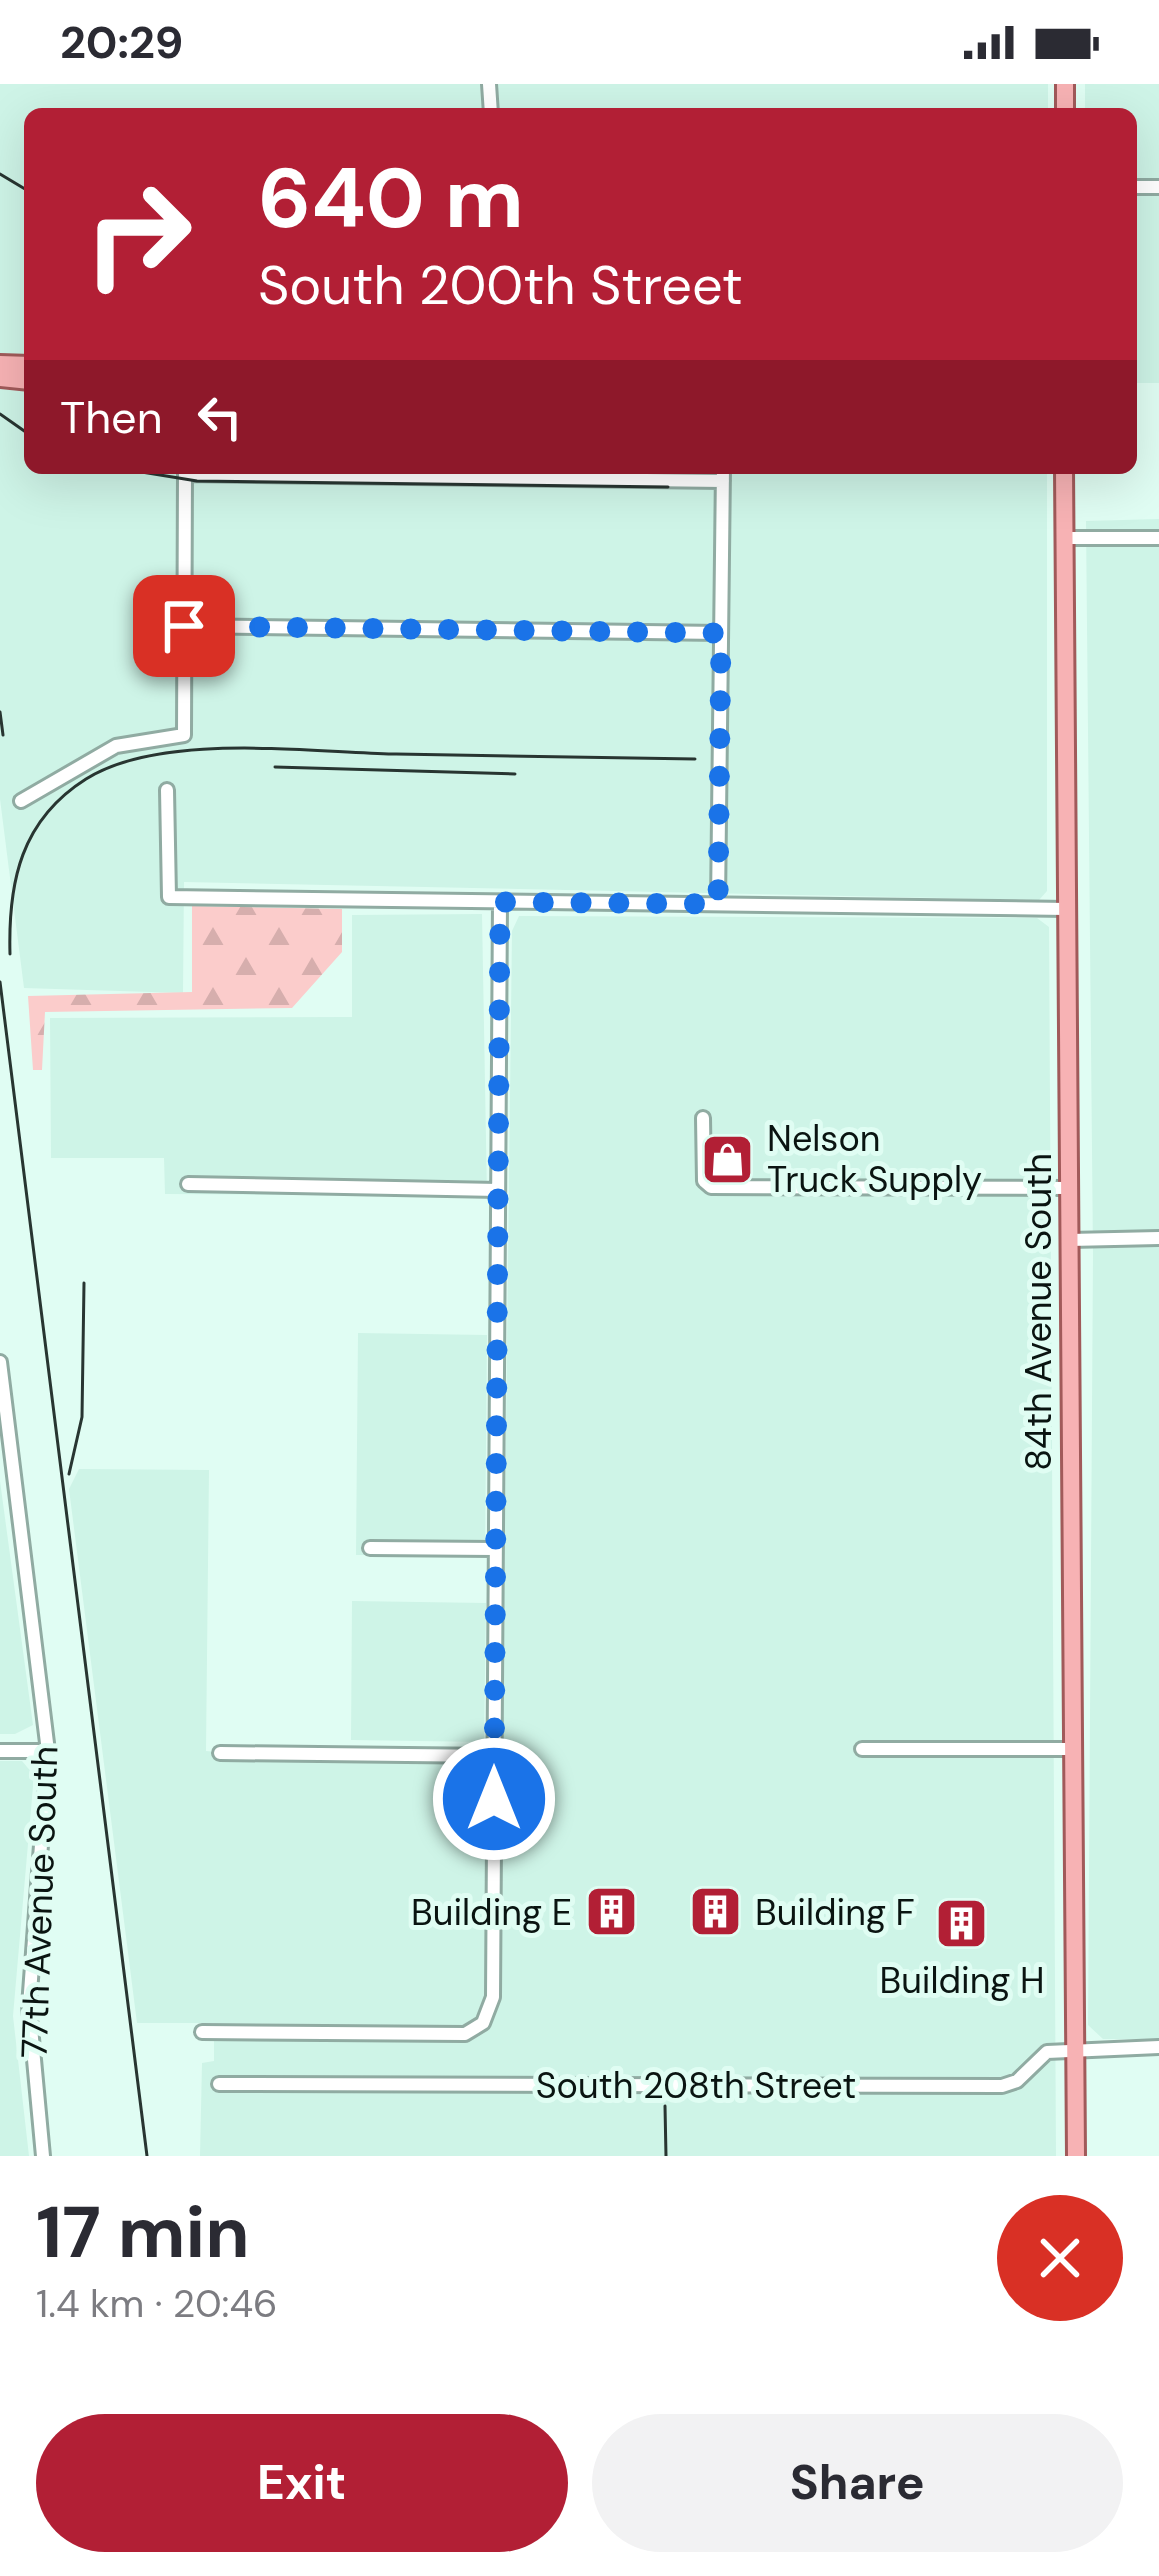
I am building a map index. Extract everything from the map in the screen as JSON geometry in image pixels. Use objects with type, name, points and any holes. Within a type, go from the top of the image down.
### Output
[{"type":"main road","name":"84th Avenue South","points":[[1064,474],[1076,2156]]},
{"type":"street","points":[[21,801],[116,746],[184,735],[185,474]]},
{"type":"street","points":[[718,904],[723,474]]},
{"type":"street","points":[[1064,538],[1159,538]]},
{"type":"street","points":[[184,626],[721,633]]},
{"type":"street","points":[[167,790],[170,897],[1066,909]]},
{"type":"street","points":[[202,2032],[464,2034],[483,2024],[493,1997],[500,902]]},
{"type":"street","points":[[703,1118],[704,1180],[711,1187],[1070,1188]]},
{"type":"street","points":[[188,1184],[498,1190]]},
{"type":"street","points":[[1070,1240],[1159,1238]]},
{"type":"street","name":"77th Avenue South","points":[[0,1362],[48,1751],[29,2006],[43,2156]]},
{"type":"street","points":[[370,1548],[494,1549]]},
{"type":"street","points":[[862,1749],[1074,1749]]},
{"type":"street","points":[[0,1751],[48,1751]]},
{"type":"street","points":[[220,1753],[494,1756]]},
{"type":"street","name":"South 208th Street","points":[[219,2084],[1002,2086],[1017,2081],[1047,2052],[1159,2047]]},
{"type":"shaded area","points":[[0,84],[1048,84],[1048,108],[24,108],[24,357],[0,356]]},
{"type":"shaded area","points":[[1085,84],[1159,84],[1159,383],[1137,383],[1137,108],[1085,108]]},
{"type":"shaded area","points":[[0,389],[24,391],[24,474],[1047,474],[1047,891],[1039,900],[184,882],[183,993],[24,988],[0,799]]},
{"type":"shaded area","points":[[1159,519],[1159,2039],[1103,2039],[1088,2025],[1093,1255],[1086,521]]},
{"type":"shaded area","points":[[482,914],[487,1196],[165,1194],[164,1158],[51,1158],[50,1018],[352,1017],[352,915]]},
{"type":"shaded area","points":[[519,916],[1037,918],[1049,927],[1056,2156],[200,2156],[202,2063],[214,2061],[214,2023],[137,2023],[69,1489],[79,1469],[209,1470],[206,1751],[217,1752],[216,1758],[502,1761],[512,931]]},
{"type":"shaded area","points":[[358,1333],[487,1335],[485,1556],[356,1555]]},
{"type":"shaded area","points":[[0,1481],[33,1725],[15,1734],[0,1734]]},
{"type":"shaded area","points":[[352,1601],[486,1603],[484,1742],[351,1740]]},
{"type":"shaded area","points":[[0,1761],[22,1761],[34,1775],[13,2016],[29,2156],[0,2156]]},
{"type":"green space","points":[[192,906],[342,909],[342,952],[292,1008],[45,1012],[42,1070],[33,1070],[28,996],[192,992]]},
{"type":"railway","points":[[0,174],[24,188]]},
{"type":"railway","points":[[0,414],[24,431]]},
{"type":"railway","points":[[154,474],[197,481],[668,487]]},
{"type":"railway","points":[[0,712],[3,735]]},
{"type":"railway","points":[[10,954],[16,878],[33,833],[64,795],[117,764],[153,755],[235,748],[695,759]]},
{"type":"railway","points":[[275,767],[515,774]]},
{"type":"railway","points":[[0,982],[147,2156]]},
{"type":"railway","points":[[69,1474],[82,1417],[84,1283]]},
{"type":"railway","points":[[665,2106],[666,2156]]},
{"type":"place","name":"Nelson Truck Supply","points":[[728,1159]]},
{"type":"place","name":"Building E","points":[[611,1912]]},
{"type":"place","name":"Building F","points":[[716,1912]]},
{"type":"place","name":"Building H","points":[[962,1924]]},
{"type":"route","points":[[184,626],[721,633],[718,904],[500,902],[494,1799]]}]
